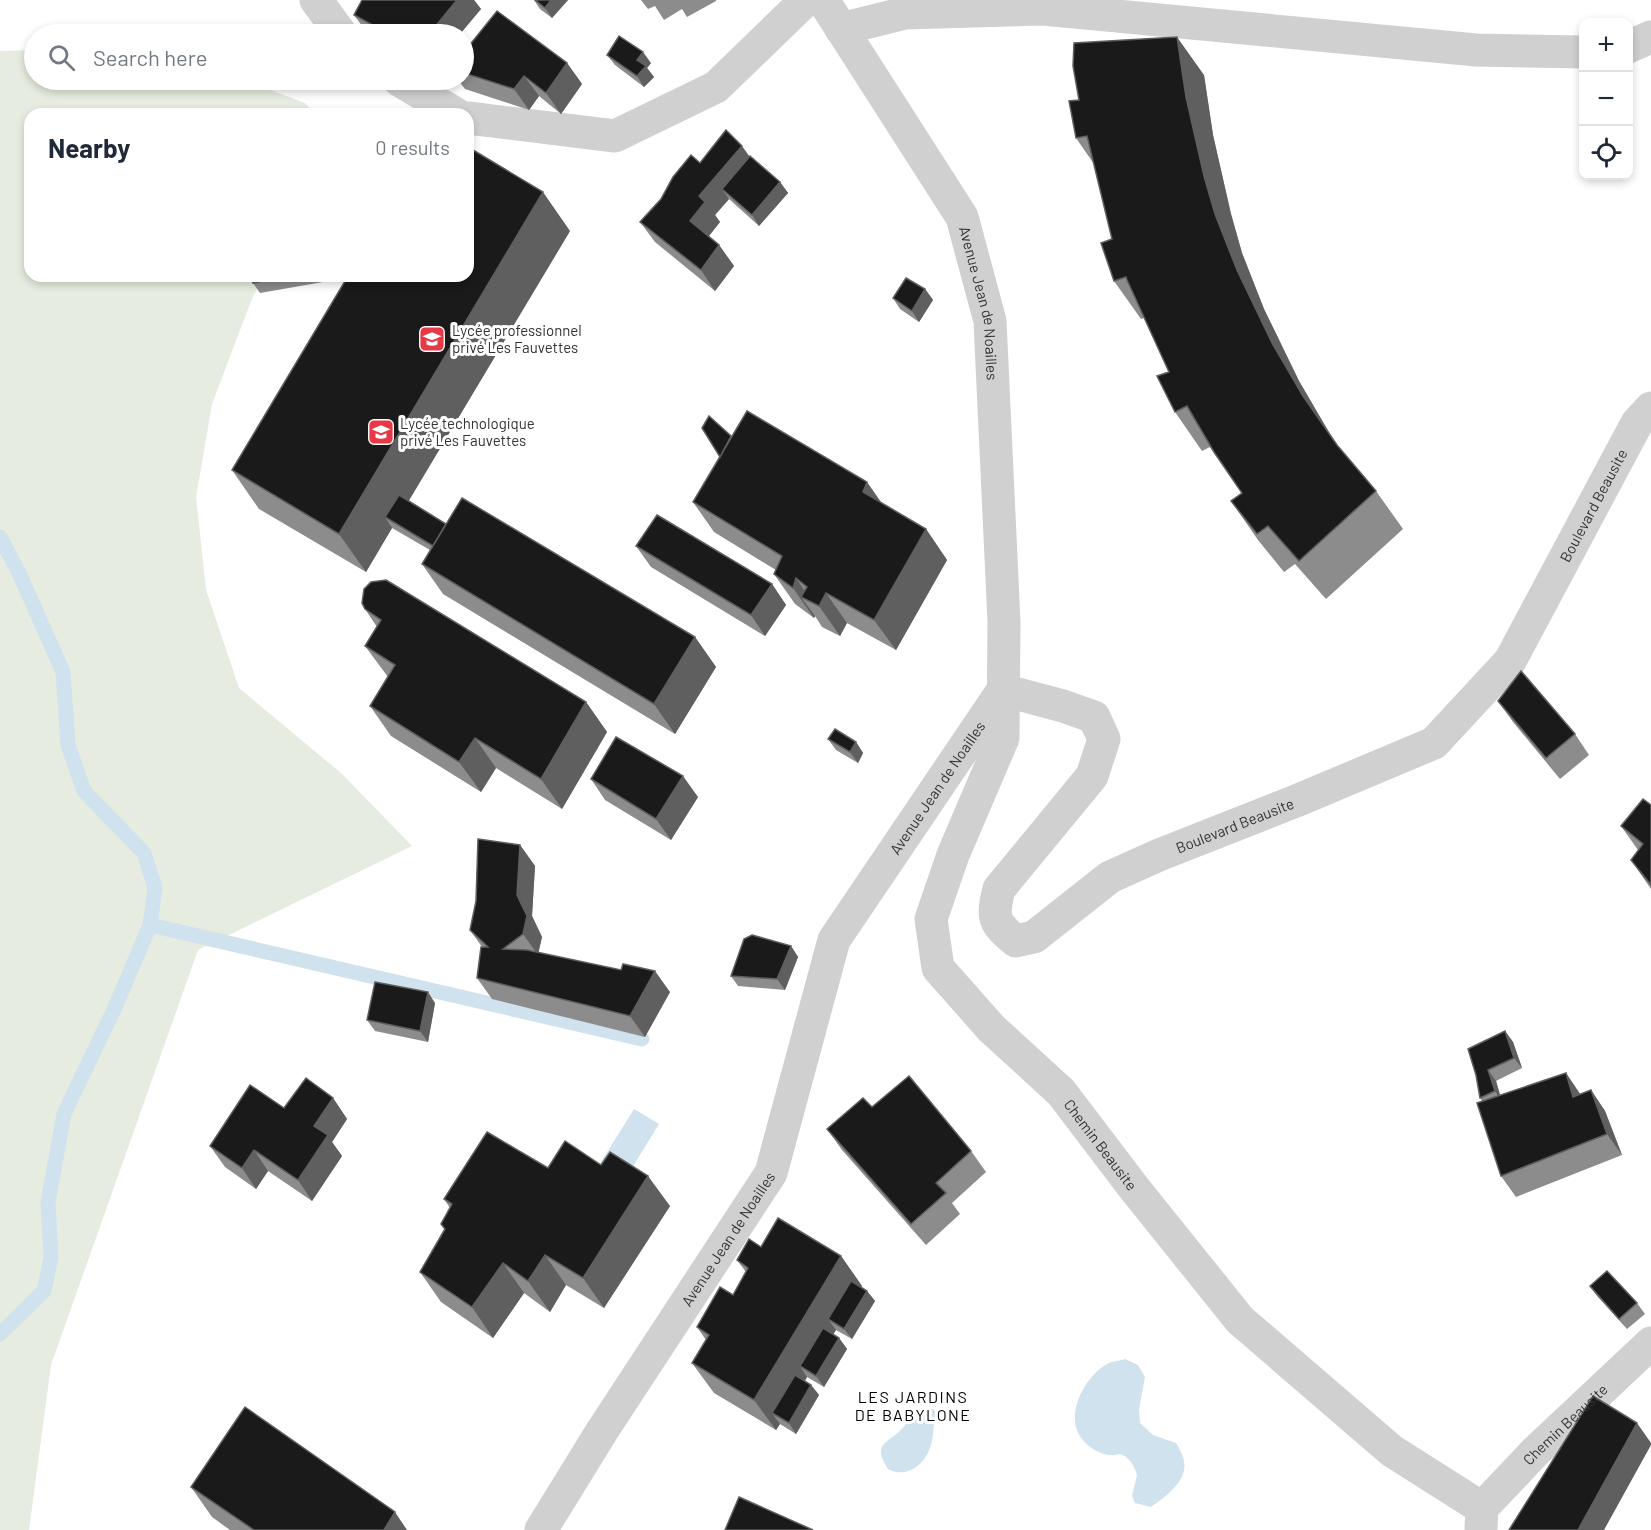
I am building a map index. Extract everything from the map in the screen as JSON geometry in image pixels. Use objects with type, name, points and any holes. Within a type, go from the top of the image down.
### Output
[{"type":"street","points":[[316,0],[334,24]]},
{"type":"street","points":[[474,119],[615,136],[716,87],[806,0]]},
{"type":"street","name":"Avenue Jean de Noailles","points":[[542,1530],[602,1431],[771,1173],[834,940],[1002,690],[1004,622],[990,321],[962,218],[824,0]]},
{"type":"street","points":[[841,29],[905,13],[1043,9],[1476,50],[1579,52]]},
{"type":"street","points":[[1633,45],[1651,37]]},
{"type":"street","points":[[416,90],[446,108]]},
{"type":"street","name":"Boulevard Beausite","points":[[1002,690],[1063,706],[1094,717],[1104,739],[1092,776],[999,889],[994,909],[1000,929],[1016,941],[1034,937],[1110,877],[1434,743],[1510,661],[1637,423],[1651,408]]},
{"type":"street","name":"Chemin Beausite","points":[[1002,690],[1003,738],[953,855],[931,919],[938,968],[991,1028],[1061,1092],[1240,1320],[1392,1451],[1481,1519],[1535,1452],[1651,1343]]},
{"type":"shaded area","points":[[24,50],[24,90],[271,90],[305,103],[309,108],[24,108],[24,282],[262,282],[253,296],[212,404],[196,497],[206,590],[239,688],[342,774],[412,846],[198,950],[51,1365],[29,1530],[0,1530],[0,51]]},
{"type":"water","points":[[634,1109],[659,1124],[621,1186],[596,1170]]},
{"type":"water","points":[[1125,1359],[1138,1365],[1145,1377],[1139,1409],[1140,1423],[1153,1435],[1176,1443],[1184,1461],[1179,1482],[1151,1507],[1135,1503],[1132,1496],[1137,1475],[1129,1459],[1120,1454],[1107,1455],[1092,1448],[1077,1431],[1075,1420],[1079,1398],[1091,1378],[1107,1364]]},
{"type":"water","points":[[926,1408],[933,1409],[936,1413],[932,1441],[926,1456],[910,1471],[895,1472],[888,1469],[881,1454],[883,1445],[903,1428],[911,1413],[923,1411]]},
{"type":"building","points":[[362,0],[457,0],[437,24],[371,24],[354,15]]},
{"type":"building","points":[[535,0],[551,0],[545,8]]},
{"type":"building","points":[[497,11],[567,63],[546,93],[524,76],[514,89],[474,76],[474,40]]},
{"type":"building","points":[[619,36],[643,52],[637,60],[646,66],[637,76],[607,55]]},
{"type":"building","points":[[1177,37],[1186,97],[1204,176],[1215,214],[1237,270],[1272,343],[1303,396],[1337,445],[1376,491],[1299,561],[1268,526],[1257,534],[1231,501],[1242,493],[1187,406],[1175,412],[1157,376],[1169,372],[1126,277],[1114,281],[1101,243],[1112,239],[1087,136],[1076,138],[1069,101],[1079,100],[1073,66],[1074,43]]},
{"type":"building","points":[[726,130],[742,146],[699,196],[705,202],[690,221],[719,245],[701,270],[640,222],[661,199],[673,177],[691,155],[700,163]]},
{"type":"building","points":[[474,151],[543,192],[339,534],[232,470],[344,282],[474,282]]},
{"type":"building","points":[[750,156],[780,182],[752,215],[722,189]]},
{"type":"building","points":[[906,278],[925,289],[912,311],[893,298]]},
{"type":"building","points":[[747,411],[867,482],[863,492],[926,529],[874,620],[826,593],[819,606],[801,597],[807,587],[796,578],[793,588],[774,574],[782,556],[693,502]]},
{"type":"building","points":[[709,416],[731,436],[720,457],[702,428]]},
{"type":"building","points":[[399,495],[446,524],[433,546],[385,517]]},
{"type":"building","points":[[462,498],[695,637],[654,704],[422,564]]},
{"type":"building","points":[[657,515],[772,584],[751,615],[636,546]]},
{"type":"building","points":[[386,580],[586,702],[541,779],[475,738],[459,762],[370,706],[395,665],[365,646],[381,620],[365,609],[362,603],[364,589],[371,582]]},
{"type":"building","points":[[1521,671],[1575,734],[1546,758],[1498,701]]},
{"type":"building","points":[[835,729],[856,742],[850,752],[828,739]]},
{"type":"building","points":[[616,737],[683,776],[656,819],[591,779]]},
{"type":"building","points":[[1643,799],[1651,805],[1651,885],[1631,860],[1643,844],[1621,826]]},
{"type":"building","points":[[478,839],[520,845],[517,895],[527,916],[523,934],[503,949],[527,950],[621,970],[623,964],[655,971],[630,1016],[477,978],[481,947],[488,947],[470,930],[476,901]]},
{"type":"building","points":[[752,935],[791,946],[777,979],[731,976],[744,939]]},
{"type":"building","points":[[375,982],[428,992],[420,1031],[367,1020]]},
{"type":"building","points":[[1505,1031],[1514,1058],[1488,1070],[1495,1091],[1480,1098],[1468,1049]]},
{"type":"building","points":[[1566,1073],[1573,1097],[1591,1090],[1607,1134],[1501,1176],[1477,1103]]},
{"type":"building","points":[[909,1076],[971,1151],[936,1183],[946,1193],[911,1224],[827,1129],[863,1098],[872,1107]]},
{"type":"building","points":[[306,1078],[333,1098],[314,1126],[328,1135],[298,1180],[254,1150],[242,1168],[210,1146],[250,1085],[284,1108]]},
{"type":"building","points":[[487,1132],[548,1168],[565,1141],[601,1165],[610,1152],[648,1176],[583,1278],[545,1255],[528,1281],[503,1263],[472,1307],[420,1272],[445,1229],[441,1224],[452,1204],[444,1199]]},
{"type":"building","points":[[778,1218],[841,1256],[754,1400],[692,1363],[709,1335],[697,1327],[720,1287],[733,1295],[748,1268],[737,1260],[749,1239],[761,1247]]},
{"type":"building","points":[[1607,1271],[1637,1303],[1619,1319],[1590,1286]]},
{"type":"building","points":[[851,1281],[867,1291],[844,1329],[828,1319]]},
{"type":"building","points":[[823,1328],[839,1338],[816,1376],[800,1366]]},
{"type":"building","points":[[795,1375],[811,1385],[789,1423],[772,1413]]},
{"type":"building","points":[[1593,1396],[1637,1423],[1578,1530],[1509,1530]]},
{"type":"building","points":[[245,1407],[395,1512],[384,1530],[254,1530],[191,1487]]},
{"type":"building","points":[[739,1497],[813,1530],[725,1530]]},
{"type":"waterway","points":[[0,537],[20,575],[63,672],[68,745],[84,791],[144,853],[155,888],[150,925],[116,1005],[64,1114],[48,1202],[51,1258],[44,1291],[0,1334]]},
{"type":"waterway","points":[[150,925],[642,1039]]},
{"type":"place","name":"Lycée professionnel privé Les Fauvettes","points":[[432,339]]},
{"type":"place","name":"Lycée technologique privé Les Fauvettes","points":[[381,432]]},
{"type":"district","name":"LES JARDINS DE BABYLONE","points":[[913,1405]]}]
